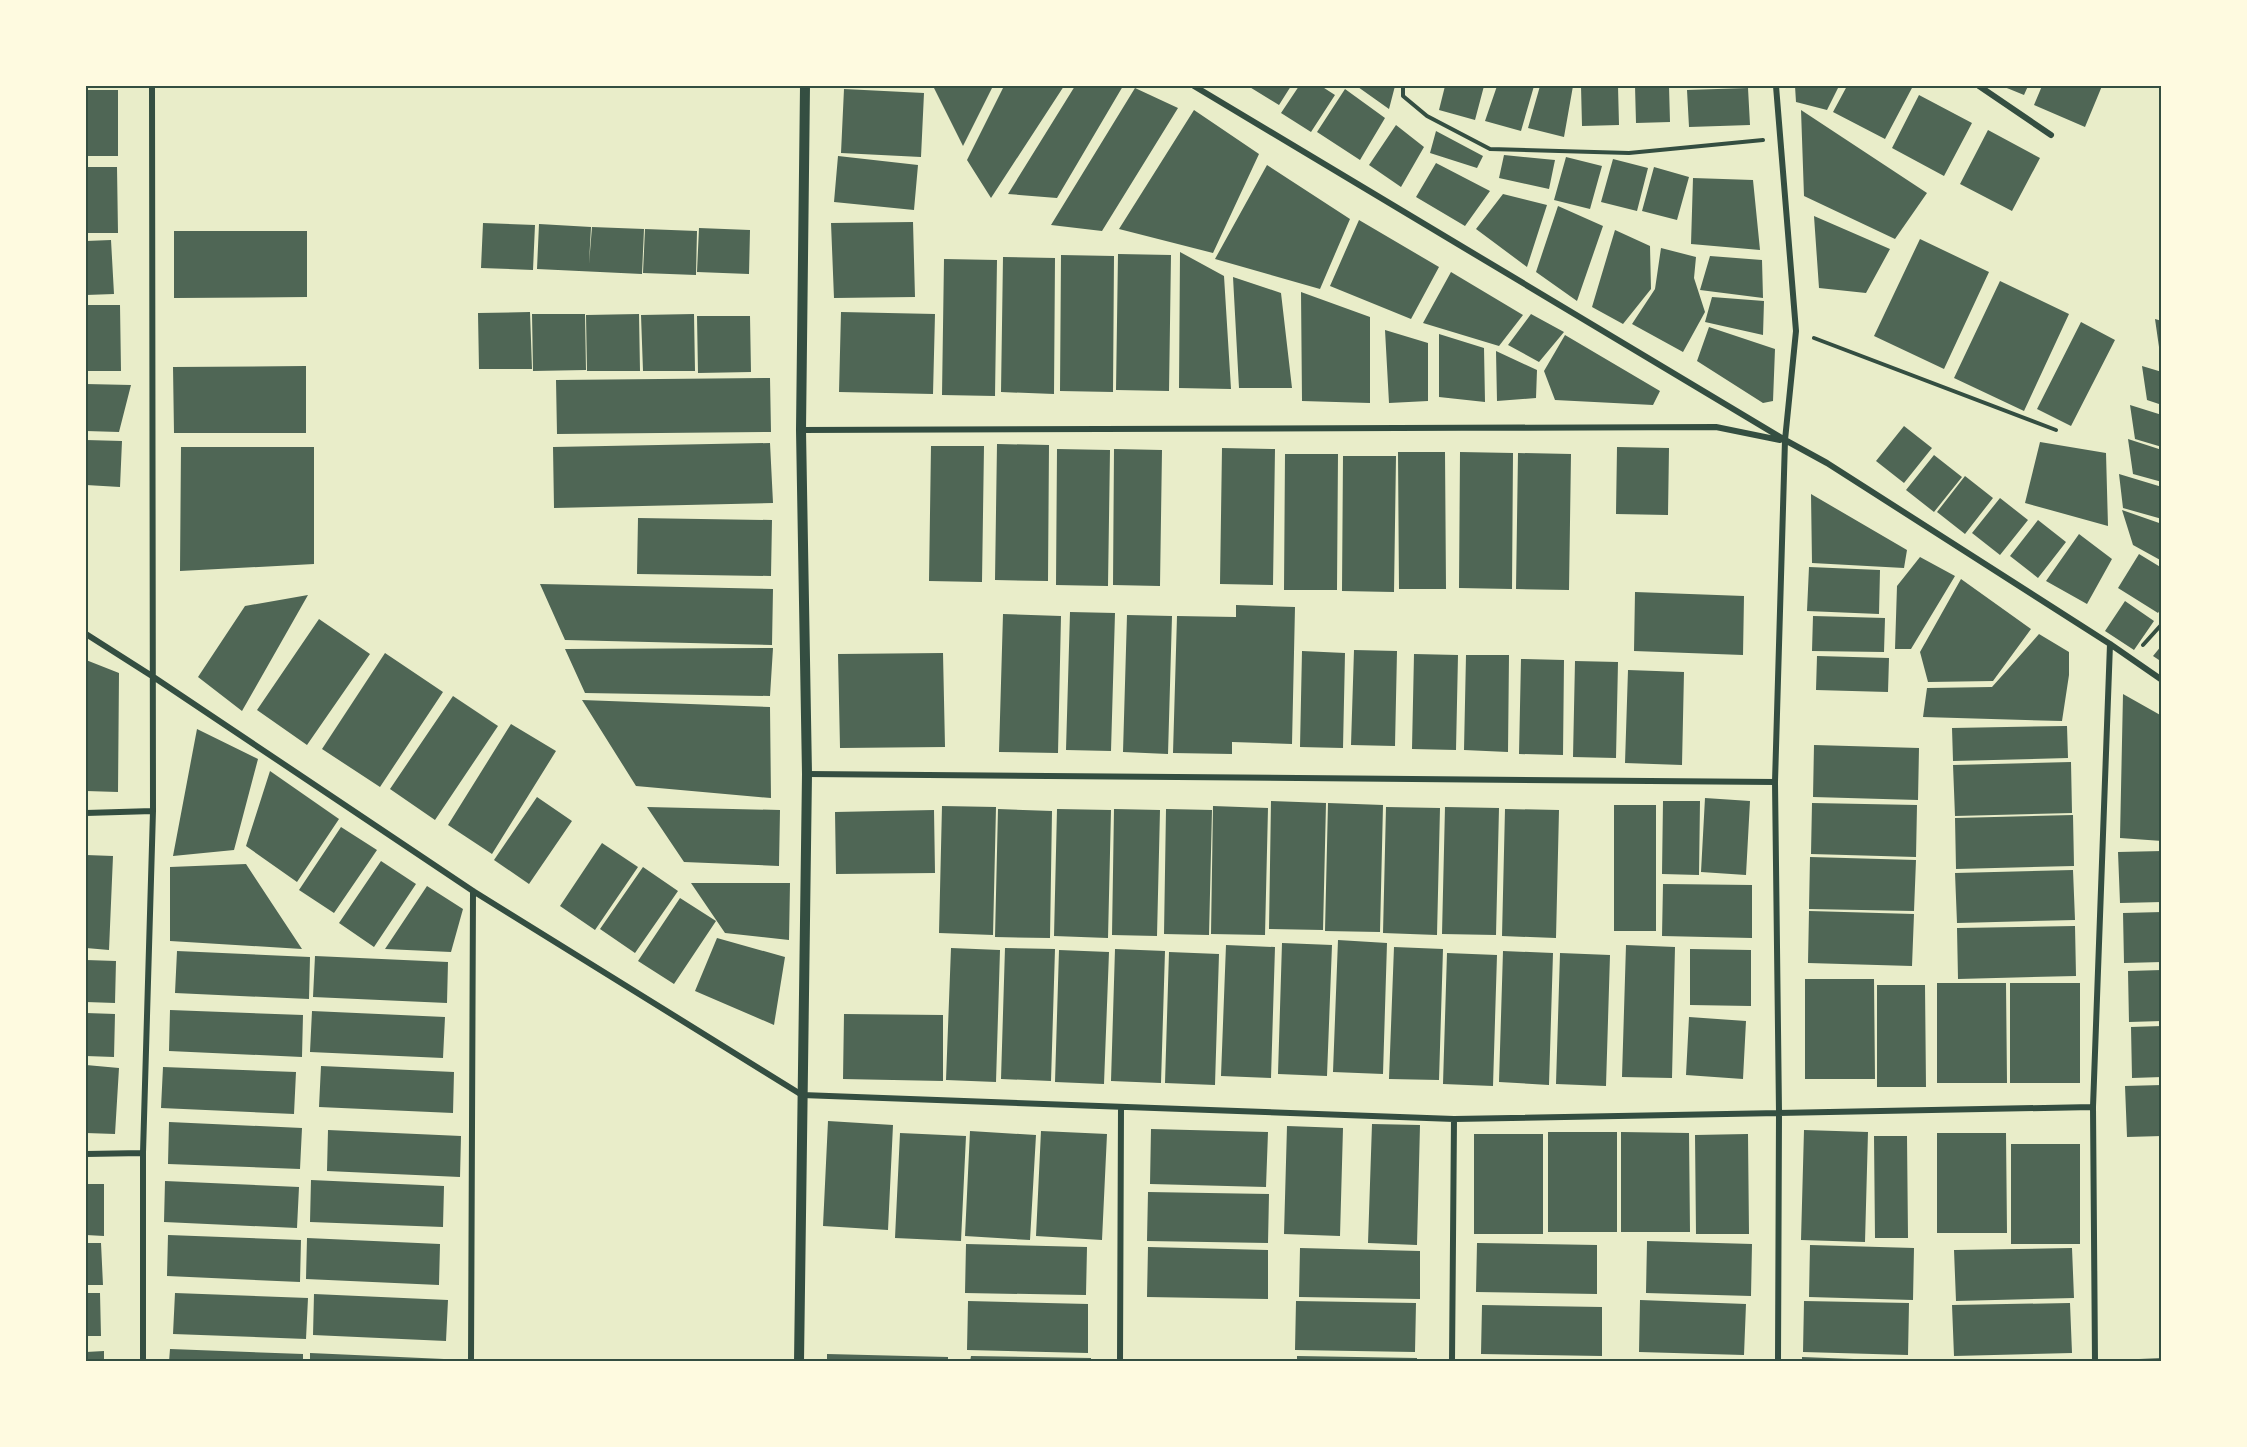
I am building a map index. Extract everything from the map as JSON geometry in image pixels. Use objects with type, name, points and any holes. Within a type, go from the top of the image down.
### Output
[{"type":"street","points":[[143,1362],[143,1153],[153,811],[152,86]]},
{"type":"street","points":[[800,1362],[807,774],[801,430],[805,86]]},
{"type":"street","points":[[1194,86],[1827,463],[2110,644],[2162,680]]},
{"type":"street","points":[[1776,86],[1796,331],[1785,440],[1775,783],[1779,1112],[1778,1362]]},
{"type":"street","points":[[1979,86],[2051,135]]},
{"type":"street","points":[[801,430],[1716,427],[1785,440]]},
{"type":"street","points":[[86,634],[473,891],[802,1095],[1455,1119],[2093,1107]]},
{"type":"street","points":[[2096,1362],[2093,1107],[2110,644]]},
{"type":"street","points":[[807,774],[1775,783]]},
{"type":"street","points":[[86,813],[153,811]]},
{"type":"street","points":[[471,1362],[473,891]]},
{"type":"street","points":[[1120,1362],[1121,1107]]},
{"type":"street","points":[[1452,1362],[1455,1119]]},
{"type":"street","points":[[86,1154],[143,1153]]},
{"type":"path","points":[[1403,86],[1403,96],[1427,116],[1490,149],[1629,153],[1780,138]]},
{"type":"path","points":[[1796,331],[2056,430]]},
{"type":"path","points":[[2131,659],[2162,624]]},
{"type":"building","points":[[933,86],[993,86],[963,146]]},
{"type":"building","points":[[1004,86],[1064,86],[991,198],[967,160]]},
{"type":"building","points":[[1075,86],[1123,86],[1057,198],[1008,194]]},
{"type":"building","points":[[1248,86],[1291,86],[1279,105]]},
{"type":"building","points":[[1299,86],[1321,86],[1335,95],[1311,132],[1281,113]]},
{"type":"building","points":[[1395,86],[1389,109],[1358,87]]},
{"type":"building","points":[[1445,86],[1484,86],[1475,120],[1439,110]]},
{"type":"building","points":[[1497,86],[1534,86],[1521,131],[1485,121]]},
{"type":"building","points":[[1540,86],[1573,86],[1564,137],[1528,128]]},
{"type":"building","points":[[1581,86],[1618,86],[1619,125],[1582,126]]},
{"type":"building","points":[[1635,86],[1669,86],[1670,122],[1636,123]]},
{"type":"building","points":[[1795,86],[1839,86],[1827,110],[1796,102]]},
{"type":"building","points":[[1847,86],[1913,86],[1885,139],[1833,112]]},
{"type":"building","points":[[2002,86],[2028,86],[2024,95]]},
{"type":"building","points":[[2042,86],[2102,86],[2085,127],[2034,105]]},
{"type":"building","points":[[1135,88],[1178,108],[1102,231],[1051,225]]},
{"type":"building","points":[[1748,88],[1750,125],[1689,127],[1687,90]]},
{"type":"building","points":[[844,89],[924,93],[921,157],[841,153]]},
{"type":"building","points":[[1345,89],[1385,118],[1360,160],[1317,132]]},
{"type":"building","points":[[86,90],[118,90],[118,156],[86,156]]},
{"type":"building","points":[[1919,95],[1972,123],[1944,176],[1892,148]]},
{"type":"building","points":[[1194,110],[1259,154],[1213,253],[1119,229]]},
{"type":"building","points":[[1801,110],[1927,193],[1895,239],[1804,196]]},
{"type":"building","points":[[1396,125],[1424,147],[1401,187],[1369,165]]},
{"type":"building","points":[[1988,130],[2040,158],[2012,211],[1960,184]]},
{"type":"building","points":[[1436,131],[1483,156],[1477,168],[1430,153]]},
{"type":"building","points":[[1504,155],[1555,160],[1549,189],[1499,178]]},
{"type":"building","points":[[838,156],[918,165],[914,210],[834,202]]},
{"type":"building","points":[[1566,157],[1602,166],[1590,209],[1554,200]]},
{"type":"building","points":[[1613,159],[1648,168],[1637,211],[1601,202]]},
{"type":"building","points":[[1436,163],[1490,191],[1465,226],[1416,197]]},
{"type":"building","points":[[1267,165],[1350,219],[1320,289],[1215,259]]},
{"type":"building","points":[[86,167],[117,167],[118,233],[86,233]]},
{"type":"building","points":[[1654,167],[1689,177],[1677,220],[1642,211]]},
{"type":"building","points":[[1693,178],[1753,180],[1760,250],[1691,244]]},
{"type":"building","points":[[1503,194],[1547,205],[1527,267],[1476,229]]},
{"type":"building","points":[[1558,206],[1603,226],[1577,301],[1536,272]]},
{"type":"building","points":[[1814,216],[1890,249],[1866,293],[1819,288]]},
{"type":"building","points":[[1359,220],[1439,267],[1411,319],[1330,286]]},
{"type":"building","points":[[913,222],[915,297],[834,298],[831,223]]},
{"type":"building","points":[[483,223],[535,225],[533,270],[481,268]]},
{"type":"building","points":[[539,224],[591,227],[589,264],[592,227],[644,229],[642,274],[537,269]]},
{"type":"building","points":[[699,228],[750,230],[749,274],[697,272]]},
{"type":"building","points":[[645,229],[697,231],[696,275],[643,273]]},
{"type":"building","points":[[1615,230],[1650,246],[1651,289],[1623,324],[1592,307]]},
{"type":"building","points":[[174,231],[307,231],[307,297],[174,298]]},
{"type":"building","points":[[1920,239],[1989,272],[1944,369],[1874,336]]},
{"type":"building","points":[[111,240],[114,294],[86,295],[86,241]]},
{"type":"building","points":[[1661,248],[1696,257],[1694,278],[1705,312],[1683,352],[1632,324],[1655,289]]},
{"type":"building","points":[[1180,252],[1224,276],[1231,389],[1179,388]]},
{"type":"building","points":[[1118,254],[1171,255],[1169,391],[1116,390]]},
{"type":"building","points":[[1061,255],[1114,256],[1113,392],[1060,391]]},
{"type":"building","points":[[1710,256],[1762,260],[1763,298],[1700,290]]},
{"type":"building","points":[[1003,257],[1055,258],[1054,394],[1001,392]]},
{"type":"building","points":[[944,259],[997,260],[995,396],[942,395]]},
{"type":"building","points":[[1451,272],[1523,315],[1499,346],[1423,323]]},
{"type":"building","points":[[1233,277],[1281,293],[1292,388],[1239,388]]},
{"type":"building","points":[[2000,281],[2069,314],[2024,411],[1954,378]]},
{"type":"building","points":[[1301,292],[1370,317],[1370,403],[1302,401]]},
{"type":"building","points":[[1712,297],[1764,301],[1763,335],[1705,322]]},
{"type":"building","points":[[86,305],[120,305],[121,371],[86,371]]},
{"type":"building","points":[[530,312],[532,369],[479,369],[478,313]]},
{"type":"building","points":[[841,312],[935,314],[933,394],[839,392]]},
{"type":"building","points":[[532,314],[585,314],[586,370],[533,371]]},
{"type":"building","points":[[639,314],[640,371],[587,371],[586,315]]},
{"type":"building","points":[[694,314],[695,371],[643,371],[641,315]]},
{"type":"building","points":[[1531,314],[1564,332],[1539,362],[1508,345]]},
{"type":"building","points":[[697,316],[750,316],[751,372],[698,373]]},
{"type":"building","points":[[2155,319],[2162,321],[2162,354],[2160,354]]},
{"type":"building","points":[[2081,322],[2115,340],[2071,426],[2037,409]]},
{"type":"building","points":[[1709,327],[1775,349],[1773,401],[1763,403],[1697,361]]},
{"type":"building","points":[[1385,330],[1428,343],[1428,401],[1389,403]]},
{"type":"building","points":[[1439,334],[1484,348],[1485,402],[1439,397]]},
{"type":"building","points":[[1565,335],[1660,391],[1653,405],[1555,400],[1544,371]]},
{"type":"building","points":[[1496,351],[1537,370],[1536,398],[1497,401]]},
{"type":"building","points":[[306,366],[306,433],[174,433],[173,367]]},
{"type":"building","points":[[2142,366],[2162,372],[2162,405],[2147,400]]},
{"type":"building","points":[[770,378],[771,432],[557,434],[556,380]]},
{"type":"building","points":[[86,384],[131,385],[119,432],[86,431]]},
{"type":"building","points":[[2130,405],[2162,415],[2162,447],[2135,439]]},
{"type":"building","points":[[1904,426],[1932,448],[1904,483],[1876,461]]},
{"type":"building","points":[[2128,439],[2162,450],[2162,482],[2133,474]]},
{"type":"building","points":[[86,440],[122,441],[120,487],[86,485]]},
{"type":"building","points":[[2040,442],[2106,453],[2108,526],[2025,503]]},
{"type":"building","points":[[770,443],[773,503],[554,508],[553,447]]},
{"type":"building","points":[[997,444],[1049,445],[1048,581],[995,580]]},
{"type":"building","points":[[931,446],[984,446],[982,582],[929,581]]},
{"type":"building","points":[[181,447],[314,447],[314,564],[180,571]]},
{"type":"building","points":[[1617,447],[1669,448],[1668,515],[1616,514]]},
{"type":"building","points":[[1222,448],[1275,449],[1273,585],[1220,584]]},
{"type":"building","points":[[1057,449],[1110,450],[1108,586],[1056,585]]},
{"type":"building","points":[[1114,449],[1162,450],[1160,586],[1113,585]]},
{"type":"building","points":[[1398,452],[1445,452],[1446,589],[1399,589]]},
{"type":"building","points":[[1460,452],[1513,453],[1512,589],[1459,588]]},
{"type":"building","points":[[1518,453],[1571,454],[1569,590],[1516,589]]},
{"type":"building","points":[[1285,454],[1338,454],[1337,590],[1284,590]]},
{"type":"building","points":[[1934,455],[1962,477],[1934,512],[1906,490]]},
{"type":"building","points":[[1343,456],[1396,456],[1394,592],[1342,591]]},
{"type":"building","points":[[2119,474],[2162,487],[2162,519],[2123,508]]},
{"type":"building","points":[[1965,476],[1993,498],[1965,534],[1937,512]]},
{"type":"building","points":[[1811,494],[1907,550],[1904,568],[1812,563]]},
{"type":"building","points":[[2000,498],[2028,520],[2000,555],[1972,533]]},
{"type":"building","points":[[2122,510],[2162,524],[2162,561],[2133,545]]},
{"type":"building","points":[[638,518],[772,520],[771,576],[637,574]]},
{"type":"building","points":[[2038,520],[2066,542],[2038,578],[2010,556]]},
{"type":"building","points":[[2079,534],[2112,559],[2087,604],[2046,581]]},
{"type":"building","points":[[2139,554],[2162,568],[2162,607],[2158,613],[2118,588]]},
{"type":"building","points":[[1920,557],[1955,576],[1911,649],[1895,649],[1897,586]]},
{"type":"building","points":[[1809,567],[1880,570],[1879,614],[1807,611]]},
{"type":"building","points":[[1961,579],[2031,629],[1993,681],[1928,682],[1920,652]]},
{"type":"building","points":[[540,584],[773,589],[772,645],[565,640]]},
{"type":"building","points":[[1635,592],[1744,596],[1743,655],[1634,651]]},
{"type":"building","points":[[308,595],[242,711],[198,677],[245,606]]},
{"type":"building","points":[[2125,601],[2154,621],[2134,650],[2105,631]]},
{"type":"building","points":[[1236,605],[1295,607],[1292,744],[1232,742],[1232,754],[1173,753],[1177,616],[1236,617]]},
{"type":"building","points":[[1070,612],[1115,613],[1111,751],[1066,750]]},
{"type":"building","points":[[1003,614],[1061,616],[1058,753],[999,752]]},
{"type":"building","points":[[1127,615],[1172,616],[1168,754],[1123,752]]},
{"type":"building","points":[[1813,616],[1885,618],[1884,652],[1812,651]]},
{"type":"building","points":[[319,619],[370,654],[307,745],[257,710]]},
{"type":"building","points":[[2039,634],[2069,652],[2069,675],[2062,721],[1923,717],[1927,688],[1992,687]]},
{"type":"building","points":[[2162,645],[2162,662],[2153,656]]},
{"type":"building","points":[[773,648],[770,696],[585,693],[565,649]]},
{"type":"building","points":[[1354,650],[1397,651],[1395,746],[1351,745]]},
{"type":"building","points":[[1302,651],[1345,653],[1343,748],[1300,747]]},
{"type":"building","points":[[385,653],[443,692],[380,787],[322,749]]},
{"type":"building","points":[[943,653],[945,747],[840,748],[838,654]]},
{"type":"building","points":[[1414,654],[1458,655],[1456,750],[1412,749]]},
{"type":"building","points":[[1466,655],[1509,655],[1508,752],[1464,750]]},
{"type":"building","points":[[1817,656],[1889,658],[1888,692],[1816,690]]},
{"type":"building","points":[[1521,659],[1564,660],[1563,755],[1519,754]]},
{"type":"building","points":[[86,660],[119,673],[118,792],[86,791]]},
{"type":"building","points":[[1575,661],[1618,662],[1616,758],[1573,757]]},
{"type":"building","points":[[1628,670],[1684,672],[1682,765],[1625,763]]},
{"type":"building","points":[[2123,694],[2162,716],[2162,841],[2120,838]]},
{"type":"building","points":[[453,696],[498,726],[435,820],[390,789]]},
{"type":"building","points":[[582,700],[770,707],[771,798],[636,786]]},
{"type":"building","points":[[511,724],[556,751],[492,854],[448,825]]},
{"type":"building","points":[[2067,726],[2068,758],[1953,761],[1952,728]]},
{"type":"building","points":[[197,729],[258,759],[234,850],[173,856]]},
{"type":"building","points":[[1814,745],[1919,748],[1918,800],[1813,797]]},
{"type":"building","points":[[2071,762],[2072,813],[1955,816],[1953,765]]},
{"type":"building","points":[[270,771],[339,819],[297,882],[246,846]]},
{"type":"building","points":[[537,797],[572,821],[529,884],[494,860]]},
{"type":"building","points":[[1705,798],[1750,801],[1746,875],[1701,872]]},
{"type":"building","points":[[1271,801],[1326,803],[1323,930],[1269,929]]},
{"type":"building","points":[[1663,801],[1700,801],[1699,875],[1662,874]]},
{"type":"building","points":[[1328,803],[1383,805],[1380,932],[1325,931]]},
{"type":"building","points":[[1812,803],[1917,805],[1916,857],[1811,854]]},
{"type":"building","points":[[1614,805],[1656,805],[1656,931],[1614,931]]},
{"type":"building","points":[[942,806],[996,807],[993,935],[939,933]]},
{"type":"building","points":[[1213,806],[1268,808],[1265,935],[1211,934]]},
{"type":"building","points":[[647,807],[780,810],[779,866],[684,862]]},
{"type":"building","points":[[1386,807],[1440,808],[1437,935],[1383,933]]},
{"type":"building","points":[[1445,807],[1499,808],[1496,935],[1442,934]]},
{"type":"building","points":[[998,809],[1052,811],[1050,938],[995,937]]},
{"type":"building","points":[[1057,809],[1111,810],[1108,938],[1054,936]]},
{"type":"building","points":[[1114,809],[1160,810],[1157,936],[1112,935]]},
{"type":"building","points":[[1166,809],[1212,810],[1209,935],[1164,934]]},
{"type":"building","points":[[1505,809],[1559,810],[1556,938],[1502,936]]},
{"type":"building","points":[[934,810],[935,873],[836,874],[835,812]]},
{"type":"building","points":[[2073,815],[2074,866],[1956,869],[1955,818]]},
{"type":"building","points":[[341,827],[377,850],[334,913],[299,890]]},
{"type":"building","points":[[602,843],[638,867],[595,930],[560,906]]},
{"type":"building","points":[[2162,851],[2162,902],[2120,903],[2118,852]]},
{"type":"building","points":[[86,855],[113,856],[109,950],[86,948]]},
{"type":"building","points":[[1810,857],[1916,860],[1914,911],[1809,909]]},
{"type":"building","points":[[381,861],[416,884],[374,947],[339,923]]},
{"type":"building","points":[[246,864],[302,949],[170,941],[170,867]]},
{"type":"building","points":[[643,867],[678,891],[635,953],[600,929]]},
{"type":"building","points":[[2073,870],[2075,920],[1957,923],[1955,873]]},
{"type":"building","points":[[691,883],[790,883],[789,940],[725,933]]},
{"type":"building","points":[[1663,884],[1752,885],[1752,938],[1662,936]]},
{"type":"building","points":[[427,886],[463,909],[451,952],[385,949]]},
{"type":"building","points":[[680,898],[716,921],[674,984],[638,961]]},
{"type":"building","points":[[1809,911],[1914,914],[1912,966],[1808,963]]},
{"type":"building","points":[[2162,912],[2162,962],[2124,963],[2123,913]]},
{"type":"building","points":[[2075,926],[2076,976],[1958,979],[1957,928]]},
{"type":"building","points":[[717,938],[785,957],[774,1025],[695,991]]},
{"type":"building","points":[[1338,940],[1387,943],[1383,1074],[1333,1072]]},
{"type":"building","points":[[1282,943],[1332,945],[1327,1076],[1278,1074]]},
{"type":"building","points":[[1226,945],[1275,947],[1271,1078],[1221,1076]]},
{"type":"building","points":[[1626,945],[1675,947],[1672,1078],[1622,1077]]},
{"type":"building","points":[[1394,947],[1443,949],[1439,1080],[1389,1079]]},
{"type":"building","points":[[951,948],[1000,950],[996,1082],[946,1080]]},
{"type":"building","points":[[1005,948],[1055,949],[1051,1081],[1001,1079]]},
{"type":"building","points":[[1115,949],[1165,951],[1161,1083],[1111,1081]]},
{"type":"building","points":[[1690,949],[1751,950],[1751,1006],[1690,1005]]},
{"type":"building","points":[[1059,950],[1109,952],[1104,1084],[1055,1082]]},
{"type":"building","points":[[177,951],[310,957],[309,999],[175,993]]},
{"type":"building","points":[[1503,951],[1553,953],[1549,1085],[1499,1082]]},
{"type":"building","points":[[1169,952],[1219,954],[1215,1085],[1165,1083]]},
{"type":"building","points":[[1447,953],[1497,955],[1493,1086],[1443,1084]]},
{"type":"building","points":[[1560,953],[1610,955],[1606,1086],[1556,1084]]},
{"type":"building","points":[[315,956],[448,962],[447,1003],[313,997]]},
{"type":"building","points":[[86,960],[116,961],[115,1003],[86,1002]]},
{"type":"building","points":[[2162,970],[2162,1021],[2129,1022],[2128,971]]},
{"type":"building","points":[[1805,979],[1874,979],[1875,1079],[1805,1079]]},
{"type":"building","points":[[1937,983],[2006,983],[2007,1083],[1937,1083]]},
{"type":"building","points":[[2010,983],[2080,983],[2080,1083],[2010,1083]]},
{"type":"building","points":[[1877,985],[1925,985],[1926,1087],[1877,1087]]},
{"type":"building","points":[[170,1010],[303,1015],[302,1057],[169,1051]]},
{"type":"building","points":[[312,1011],[445,1017],[443,1058],[310,1052]]},
{"type":"building","points":[[86,1013],[115,1014],[114,1057],[86,1056]]},
{"type":"building","points":[[844,1014],[943,1015],[943,1081],[843,1079]]},
{"type":"building","points":[[1689,1017],[1746,1021],[1743,1079],[1686,1075]]},
{"type":"building","points":[[2162,1026],[2162,1077],[2132,1078],[2131,1027]]},
{"type":"building","points":[[86,1065],[119,1068],[115,1134],[86,1133]]},
{"type":"building","points":[[321,1066],[454,1072],[453,1113],[319,1107]]},
{"type":"building","points":[[163,1067],[296,1072],[294,1114],[161,1108]]},
{"type":"building","points":[[2162,1085],[2162,1136],[2127,1137],[2125,1086]]},
{"type":"building","points":[[828,1121],[893,1125],[888,1230],[823,1226]]},
{"type":"building","points":[[169,1122],[302,1128],[300,1169],[168,1164]]},
{"type":"building","points":[[1372,1124],[1420,1125],[1417,1245],[1368,1243]]},
{"type":"building","points":[[1287,1126],[1343,1128],[1340,1236],[1284,1234]]},
{"type":"building","points":[[1151,1129],[1268,1132],[1266,1187],[1150,1184]]},
{"type":"building","points":[[328,1130],[461,1136],[460,1177],[327,1171]]},
{"type":"building","points":[[1804,1130],[1868,1132],[1865,1242],[1801,1240]]},
{"type":"building","points":[[970,1131],[1036,1135],[1030,1240],[965,1236]]},
{"type":"building","points":[[1041,1131],[1107,1134],[1102,1240],[1036,1236]]},
{"type":"building","points":[[1548,1132],[1617,1132],[1617,1232],[1548,1232]]},
{"type":"building","points":[[1621,1132],[1689,1133],[1690,1232],[1621,1232]]},
{"type":"building","points":[[900,1133],[966,1136],[961,1241],[895,1238]]},
{"type":"building","points":[[1937,1133],[2006,1133],[2007,1233],[1937,1233]]},
{"type":"building","points":[[1474,1134],[1543,1134],[1543,1234],[1474,1234]]},
{"type":"building","points":[[1748,1134],[1749,1234],[1696,1234],[1695,1135]]},
{"type":"building","points":[[1874,1136],[1907,1136],[1908,1238],[1875,1238]]},
{"type":"building","points":[[2011,1144],[2080,1144],[2080,1244],[2011,1244]]},
{"type":"building","points":[[311,1180],[444,1186],[443,1227],[310,1222]]},
{"type":"building","points":[[165,1181],[299,1187],[297,1228],[164,1222]]},
{"type":"building","points":[[86,1184],[104,1184],[104,1236],[86,1235]]},
{"type":"building","points":[[1148,1192],[1269,1194],[1268,1243],[1147,1241]]},
{"type":"building","points":[[168,1235],[301,1240],[300,1282],[167,1276]]},
{"type":"building","points":[[307,1238],[440,1244],[439,1285],[306,1279]]},
{"type":"building","points":[[1647,1241],[1752,1244],[1751,1296],[1646,1293]]},
{"type":"building","points":[[86,1243],[101,1243],[103,1285],[86,1285]]},
{"type":"building","points":[[1477,1243],[1597,1245],[1597,1294],[1476,1292]]},
{"type":"building","points":[[966,1244],[1087,1247],[1086,1295],[965,1293]]},
{"type":"building","points":[[1810,1245],[1914,1248],[1913,1300],[1809,1297]]},
{"type":"building","points":[[1148,1247],[1268,1250],[1268,1299],[1147,1297]]},
{"type":"building","points":[[1300,1248],[1420,1251],[1420,1299],[1299,1297]]},
{"type":"building","points":[[2072,1248],[2074,1298],[1956,1301],[1954,1250]]},
{"type":"building","points":[[86,1293],[100,1293],[101,1336],[86,1336]]},
{"type":"building","points":[[175,1293],[308,1298],[306,1339],[173,1334]]},
{"type":"building","points":[[314,1294],[448,1300],[446,1341],[313,1335]]},
{"type":"building","points":[[1640,1300],[1746,1304],[1744,1355],[1639,1352]]},
{"type":"building","points":[[968,1301],[1088,1304],[1088,1353],[967,1350]]},
{"type":"building","points":[[1296,1301],[1416,1303],[1415,1352],[1295,1350]]},
{"type":"building","points":[[1804,1301],[1909,1303],[1908,1355],[1803,1352]]},
{"type":"building","points":[[2070,1303],[2072,1353],[1954,1356],[1952,1305]]},
{"type":"building","points":[[1482,1305],[1602,1307],[1602,1356],[1481,1354]]},
{"type":"building","points":[[170,1349],[303,1354],[303,1362],[169,1362]]},
{"type":"building","points":[[104,1351],[104,1362],[86,1362],[86,1352]]},
{"type":"building","points":[[310,1353],[444,1359],[443,1362],[310,1362]]},
{"type":"building","points":[[827,1354],[948,1357],[948,1362],[827,1362]]},
{"type":"building","points":[[971,1356],[1091,1358],[1091,1362],[970,1362]]},
{"type":"building","points":[[1297,1356],[1417,1358],[1417,1362],[1297,1362]]},
{"type":"building","points":[[1802,1357],[1880,1360],[1880,1362],[1802,1362]]},
{"type":"building","points":[[2162,1358],[2162,1362],[2116,1362],[2116,1360]]}]
